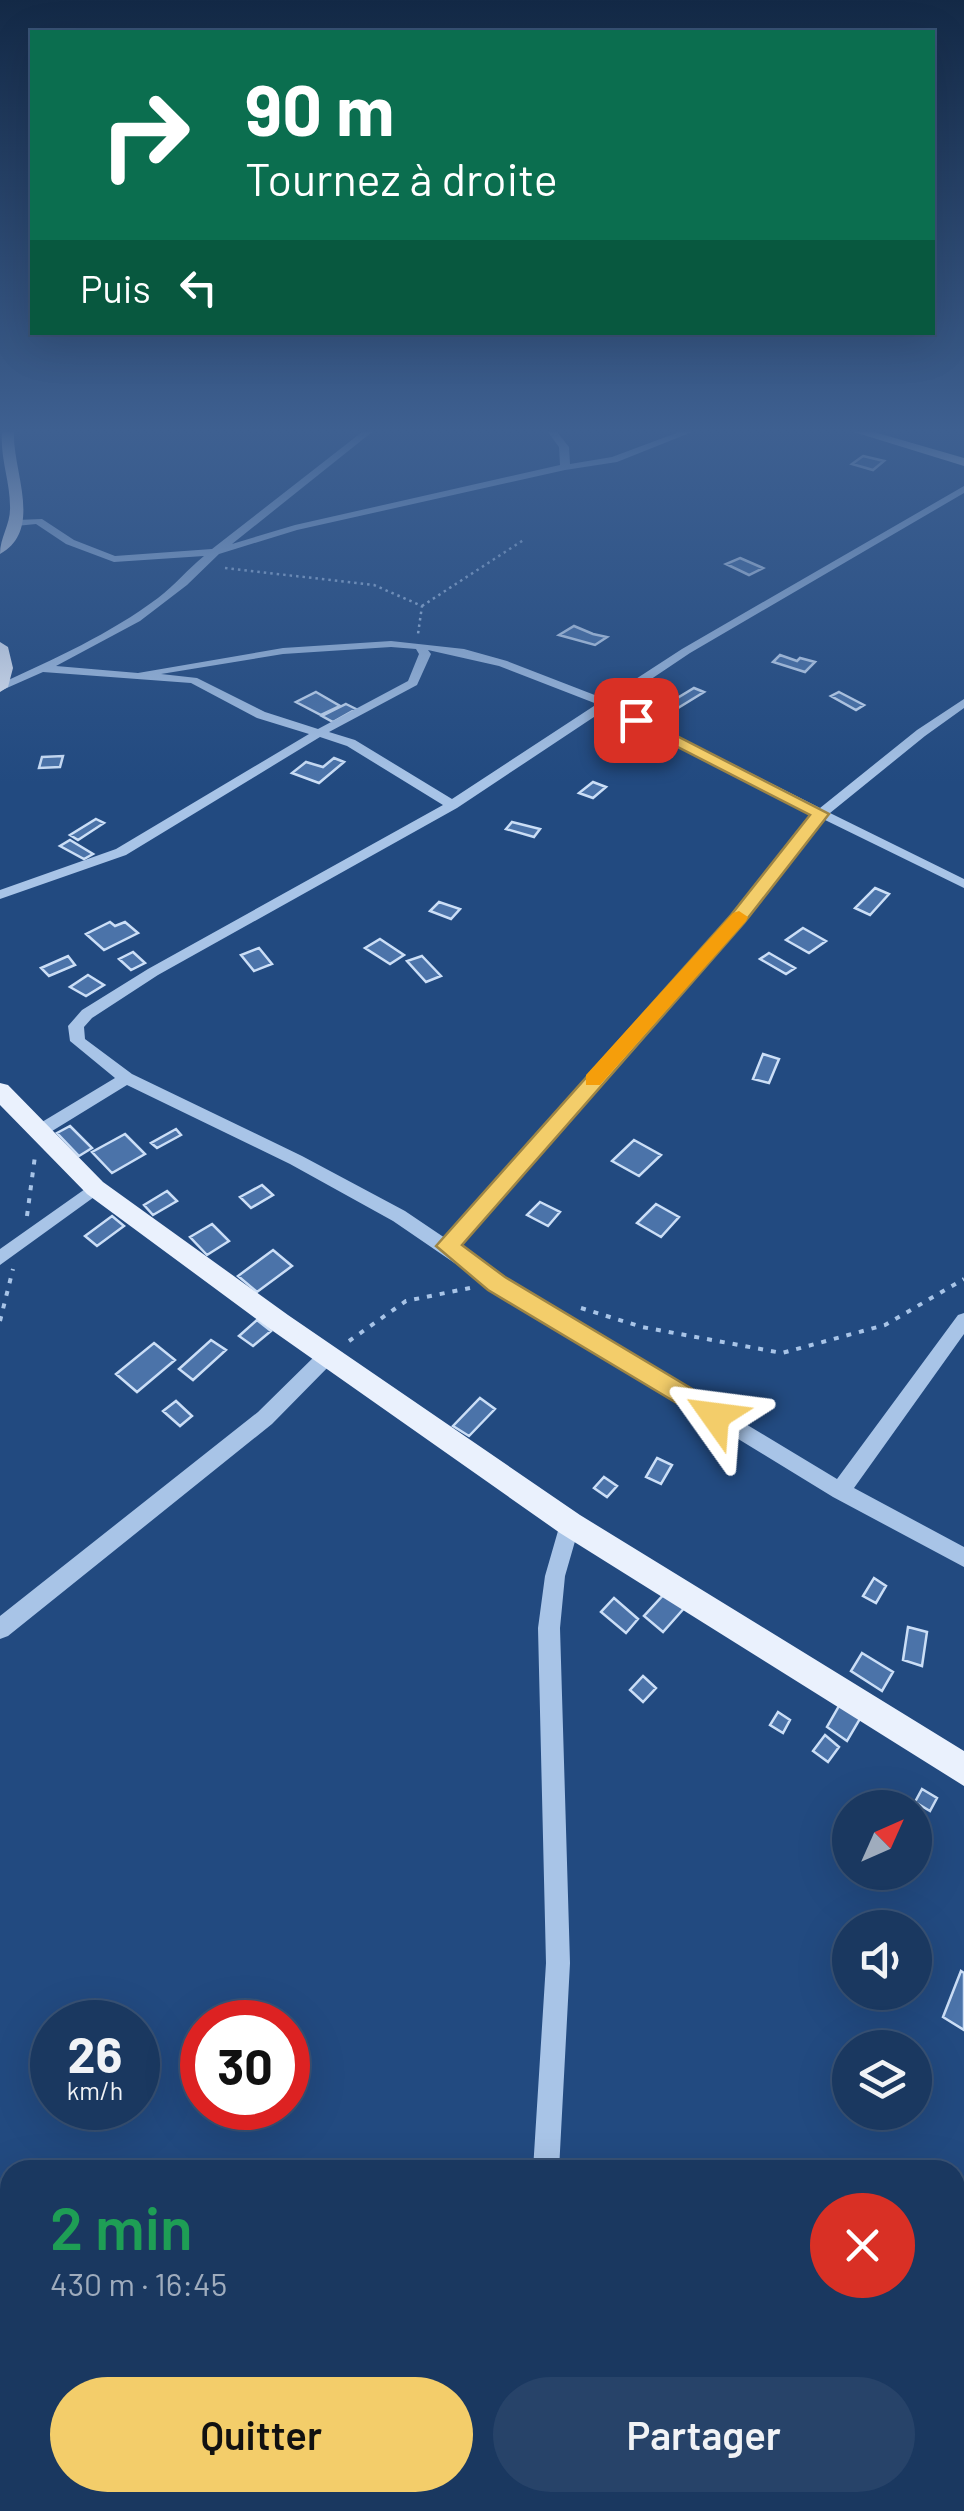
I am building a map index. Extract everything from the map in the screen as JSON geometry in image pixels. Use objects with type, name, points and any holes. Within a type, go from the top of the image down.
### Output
[{"type":"main road","points":[[0,647],[5,668],[0,687]]},
{"type":"main road","points":[[0,1091],[95,1188],[328,1355],[570,1524],[905,1729],[964,1770]]},
{"type":"street","points":[[87,549],[114,559],[225,549]]},
{"type":"street","points":[[0,687],[43,669],[156,604],[220,549]]},
{"type":"street","points":[[861,549],[686,651],[452,805],[170,962],[87,1014],[76,1026],[78,1042],[126,1078],[296,1160],[448,1246],[496,1283],[840,1491],[964,1558]]},
{"type":"street","points":[[0,895],[104,861],[317,734],[412,683],[425,654],[420,646]]},
{"type":"street","points":[[143,674],[295,652],[420,646],[482,656],[606,704],[964,884]]},
{"type":"street","points":[[43,669],[193,680],[261,715],[370,753],[452,805]]},
{"type":"street","points":[[448,1246],[738,919],[820,814],[921,733],[964,704]]},
{"type":"street","points":[[38,1132],[126,1078]]},
{"type":"street","points":[[0,1258],[95,1188]]},
{"type":"street","points":[[840,1491],[964,1320]]},
{"type":"street","points":[[0,1629],[265,1418],[328,1355]]},
{"type":"street","points":[[547,2160],[558,1963],[549,1628],[554,1576],[570,1524]]},
{"type":"path","points":[[420,646],[417,640],[422,606],[508,549]]},
{"type":"path","points":[[200,564],[374,585],[422,606]]},
{"type":"path","points":[[569,1305],[642,1326],[782,1353],[885,1324],[964,1279]]},
{"type":"path","points":[[328,1355],[406,1301],[496,1283]]},
{"type":"building","points":[[740,558],[763,568],[749,575],[726,564]]},
{"type":"building","points":[[574,626],[607,637],[595,645],[559,635]]},
{"type":"building","points":[[780,655],[815,662],[805,672],[773,662]]},
{"type":"building","points":[[694,688],[704,692],[660,719],[651,714]]},
{"type":"building","points":[[316,692],[340,706],[321,715],[296,702]]},
{"type":"building","points":[[839,692],[864,705],[856,710],[831,696]]},
{"type":"building","points":[[346,704],[356,709],[333,722],[322,716]]},
{"type":"building","points":[[63,756],[60,767],[39,768],[42,757]]},
{"type":"building","points":[[334,758],[344,762],[319,783],[292,773],[306,762],[323,767]]},
{"type":"building","points":[[593,782],[606,787],[593,798],[579,793]]},
{"type":"building","points":[[96,819],[104,823],[78,840],[70,835]]},
{"type":"building","points":[[512,822],[540,829],[534,837],[506,829]]},
{"type":"building","points":[[70,840],[93,854],[84,859],[60,846]]},
{"type":"building","points":[[875,888],[889,894],[870,915],[855,908]]},
{"type":"building","points":[[439,902],[460,909],[451,919],[430,911]]},
{"type":"building","points":[[110,922],[115,926],[125,922],[138,933],[104,950],[86,934]]},
{"type":"building","points":[[803,928],[826,941],[809,953],[786,940]]},
{"type":"building","points":[[380,939],[404,955],[390,964],[365,948]]},
{"type":"building","points":[[259,948],[272,964],[254,971],[241,955]]},
{"type":"building","points":[[133,952],[145,963],[131,970],[119,959]]},
{"type":"building","points":[[769,953],[795,968],[786,974],[760,959]]},
{"type":"building","points":[[68,956],[75,965],[49,976],[41,968]]},
{"type":"building","points":[[422,956],[441,976],[426,982],[407,961]]},
{"type":"building","points":[[88,975],[104,985],[86,996],[70,987]]},
{"type":"building","points":[[763,1054],[779,1059],[769,1083],[753,1079]]},
{"type":"building","points":[[70,1126],[92,1148],[79,1156],[57,1133]]},
{"type":"building","points":[[176,1129],[181,1135],[157,1148],[151,1143]]},
{"type":"building","points":[[125,1134],[145,1154],[112,1173],[92,1152]]},
{"type":"building","points":[[634,1140],[661,1155],[639,1176],[612,1161]]},
{"type":"building","points":[[262,1185],[273,1195],[251,1208],[240,1197]]},
{"type":"building","points":[[167,1191],[177,1201],[153,1215],[144,1205]]},
{"type":"building","points":[[540,1202],[560,1212],[548,1226],[527,1215]]},
{"type":"building","points":[[656,1204],[679,1217],[661,1237],[637,1223]]},
{"type":"building","points":[[112,1216],[124,1226],[97,1246],[85,1236]]},
{"type":"building","points":[[212,1224],[229,1241],[207,1255],[190,1237]]},
{"type":"building","points":[[273,1250],[292,1266],[257,1292],[238,1276]]},
{"type":"building","points":[[257,1320],[271,1331],[253,1346],[239,1336]]},
{"type":"building","points":[[211,1340],[226,1350],[193,1380],[179,1369]]},
{"type":"building","points":[[154,1343],[175,1360],[137,1392],[116,1374]]},
{"type":"building","points":[[480,1398],[495,1409],[469,1436],[453,1426]]},
{"type":"building","points":[[176,1401],[192,1416],[180,1426],[163,1411]]},
{"type":"building","points":[[657,1458],[672,1465],[661,1484],[646,1477]]},
{"type":"building","points":[[604,1477],[617,1486],[607,1497],[594,1488]]},
{"type":"building","points":[[874,1578],[886,1586],[876,1603],[863,1596]]},
{"type":"building","points":[[668,1590],[687,1605],[663,1632],[644,1616]]},
{"type":"building","points":[[614,1598],[638,1619],[626,1633],[601,1612]]},
{"type":"building","points":[[908,1627],[927,1632],[922,1666],[903,1660]]},
{"type":"building","points":[[862,1653],[893,1672],[882,1691],[851,1671]]},
{"type":"building","points":[[643,1676],[656,1688],[643,1702],[630,1690]]},
{"type":"building","points":[[843,1699],[864,1712],[847,1741],[827,1727]]},
{"type":"building","points":[[778,1712],[790,1720],[783,1733],[770,1725]]},
{"type":"building","points":[[825,1735],[839,1747],[828,1762],[813,1751]]},
{"type":"building","points":[[961,1971],[964,1973],[964,2030],[943,2017]]},
{"type":"slow traffic","points":[[593,1080],[739,917]]},
{"type":"route","points":[[636,720],[820,814],[738,919],[448,1246],[496,1283],[715,1416]]}]
